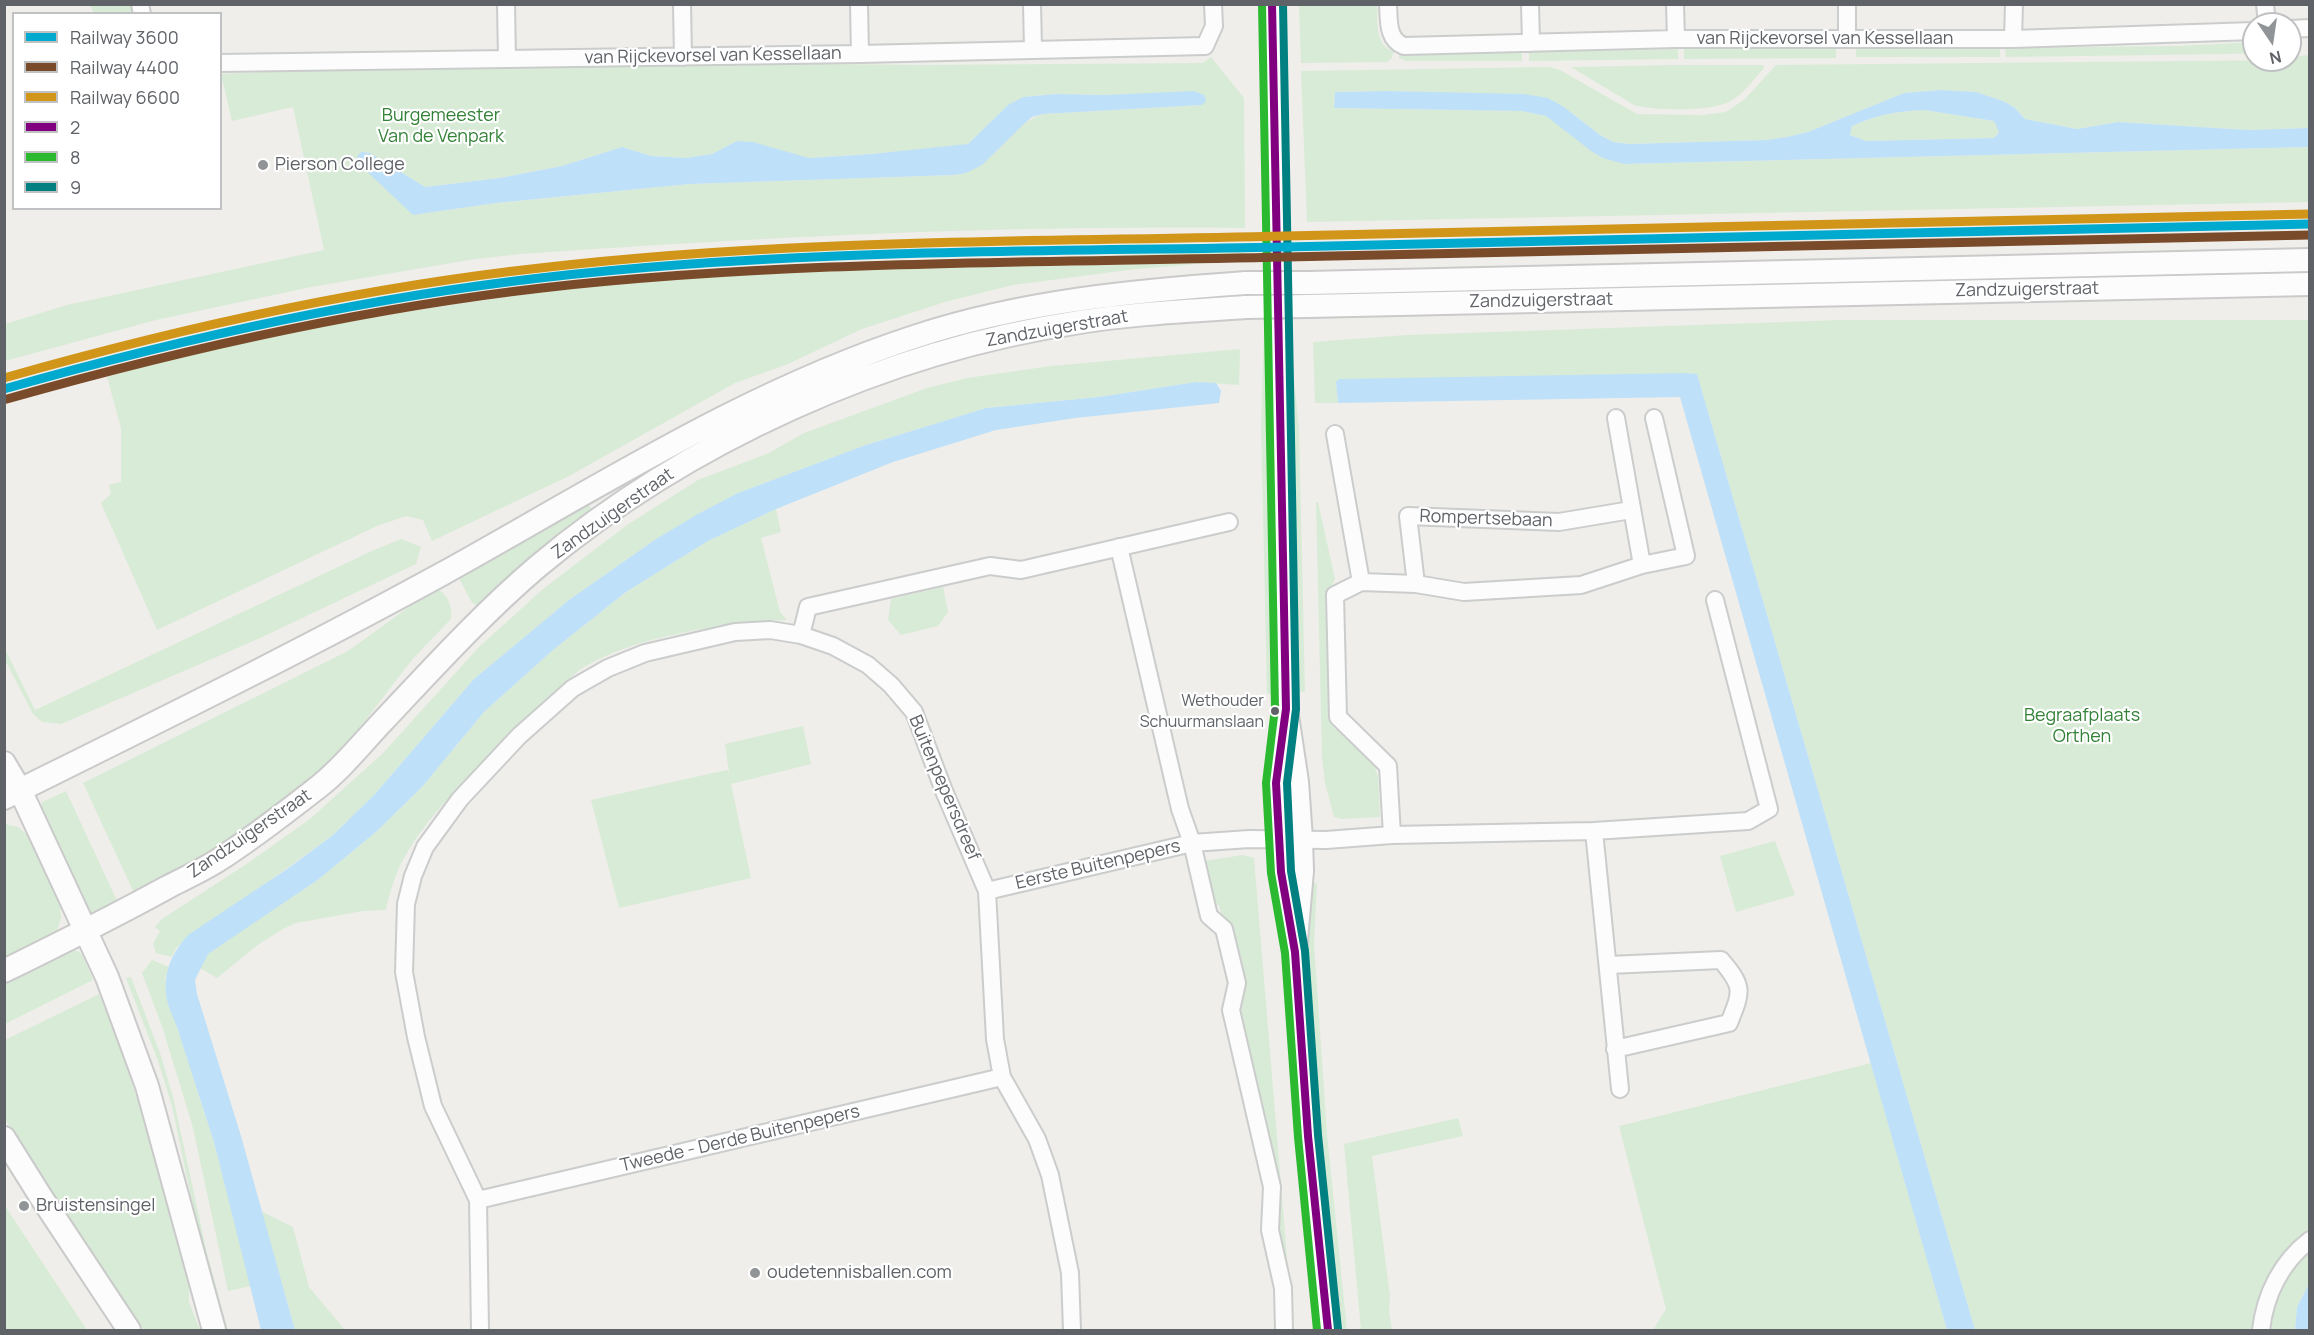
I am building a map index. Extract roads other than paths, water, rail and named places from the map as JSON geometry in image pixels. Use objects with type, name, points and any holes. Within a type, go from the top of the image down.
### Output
[{"type":"main road","points":[[1272,4],[1286,709],[1276,783],[1290,839],[1281,872],[1295,952],[1308,1136],[1328,1330]]},
{"type":"main road","name":"Zandzuigerstraat","points":[[12,794],[310,646],[690,434],[768,394],[917,336],[993,315],[1072,299],[1137,291],[1246,284],[2310,260]]},
{"type":"main road","name":"Zandzuigerstraat","points":[[4,971],[217,861],[321,785],[472,626],[539,566],[625,502],[702,454],[778,414],[856,382],[926,357],[999,337],[1076,322],[1142,313],[1246,307],[2310,284]]},
{"type":"main road","points":[[4,763],[12,794],[107,977],[147,1086],[214,1330]]},
{"type":"main road","points":[[4,1138],[40,1197],[129,1330]]},
{"type":"street","points":[[506,4],[507,59]]},
{"type":"street","points":[[682,4],[683,57]]},
{"type":"street","points":[[859,4],[860,54]]},
{"type":"street","points":[[1032,4],[1033,49]]},
{"type":"street","name":"van Rijckevorsel van Kessellaan","points":[[222,63],[860,54],[1205,46],[1214,26],[1213,4]]},
{"type":"street","name":"van Rijckevorsel van Kessellaan","points":[[1388,4],[1390,32],[1397,43],[1404,46],[1677,39],[2013,39],[2242,31]]},
{"type":"street","points":[[1530,4],[1531,44]]},
{"type":"street","points":[[1675,4],[1677,39]]},
{"type":"street","points":[[1847,4],[1847,38]]},
{"type":"street","points":[[2013,39],[2014,4]]},
{"type":"street","points":[[1616,417],[1642,565]]},
{"type":"street","points":[[1392,834],[1388,765],[1338,717],[1335,595],[1361,582],[1416,584],[1464,592],[1581,585],[1642,565],[1686,556],[1654,418]]},
{"type":"street","points":[[1335,434],[1361,582]]},
{"type":"street","name":"Rompertsebaan","points":[[1416,584],[1408,516],[1559,522],[1631,510]]},
{"type":"street","points":[[801,635],[808,607],[990,566],[1021,570],[1229,522]]},
{"type":"street","name":"Eerste Buitenpepers","points":[[987,891],[1192,843],[1180,809],[1119,547]]},
{"type":"street","points":[[1284,1330],[1283,1288],[1270,1230],[1272,1187],[1231,1010],[1237,983],[1224,929],[1209,916],[1192,843],[1249,839],[1326,840],[1392,834],[1594,831],[1748,821],[1769,808],[1715,600]]},
{"type":"street","name":"Buitenpepersdreef","points":[[480,1330],[478,1200],[433,1106],[416,1037],[404,972],[406,904],[413,876],[425,847],[460,799],[519,736],[573,688],[608,668],[645,653],[735,633],[770,630],[801,635],[833,646],[868,665],[891,685],[914,712],[944,791],[987,891],[995,1039],[1002,1077],[1037,1139],[1050,1175],[1070,1273],[1072,1330]]},
{"type":"street","points":[[1594,831],[1620,1089]]},
{"type":"street","points":[[1609,965],[1721,960],[1735,977],[1740,996],[1729,1023],[1615,1049]]},
{"type":"street","name":"Tweede - Derde Buitenpepers","points":[[478,1200],[1002,1077]]},
{"type":"street","points":[[2261,1330],[2263,1312],[2269,1294],[2282,1268],[2310,1240]]},
{"type":"water","points":[[1941,90],[1976,92],[2014,107],[2025,119],[2077,129],[2118,122],[2249,130],[2309,128],[2309,147],[1624,164],[1603,158],[1591,151],[1546,116],[1522,111],[1334,108],[1335,92],[1524,94],[1548,98],[1564,107],[1600,135],[1613,142],[1629,144],[1766,140],[1787,137],[1808,132],[1904,93]],"holes":[[[1924,110],[1994,121],[1999,132],[1994,138],[1866,141],[1850,135],[1852,126],[1861,122],[1905,111]]]},
{"type":"water","points":[[1194,91],[1204,95],[1206,101],[1202,105],[1043,114],[1032,117],[982,165],[966,173],[954,175],[690,184],[496,203],[413,215],[359,164],[357,157],[361,152],[370,153],[425,187],[500,178],[562,166],[622,147],[651,156],[686,158],[712,154],[737,141],[753,142],[809,158],[871,154],[968,144],[1008,105],[1023,97],[1057,94],[1105,95]]},
{"type":"water","points":[[1697,374],[1975,1330],[1947,1330],[1680,397],[1338,403],[1336,382],[1339,379]]},
{"type":"water","points":[[1196,382],[1216,383],[1221,391],[1219,403],[1075,418],[996,430],[893,462],[776,509],[708,541],[626,592],[553,650],[484,712],[422,787],[376,832],[319,879],[208,954],[195,980],[197,994],[241,1136],[295,1330],[261,1330],[214,1142],[166,994],[169,967],[176,950],[188,935],[287,869],[333,835],[375,794],[474,679],[569,600],[656,539],[698,514],[738,493],[863,446],[986,408],[1099,397]]},
{"type":"water","points":[[2309,1284],[2309,1330],[2295,1330],[2297,1307]]},
{"type":"rail line","name":"6600","points":[[4,378],[203,326],[337,298],[472,276],[726,252],[912,243],[2310,214]]},
{"type":"rail line","name":"3600","points":[[4,389],[203,337],[404,297],[540,278],[726,262],[1005,251],[2310,224]]},
{"type":"rail line","name":"4400","points":[[7,399],[206,347],[406,307],[542,288],[728,272],[914,264],[2310,235]]},
{"type":"place","name":"Pierson College","points":[[263,165]]},
{"type":"place","name":"Wethouder Schuurmanslaan","points":[[1275,711]]},
{"type":"place","name":"Bruistensingel","points":[[24,1206]]},
{"type":"place","name":"oudetennisballen.com","points":[[755,1273]]},
{"type":"park label","name":"Burgemeester Van de Venpark","points":[[441,126]]},
{"type":"park label","name":"Begraafplaats Orthen","points":[[2082,726]]}]
